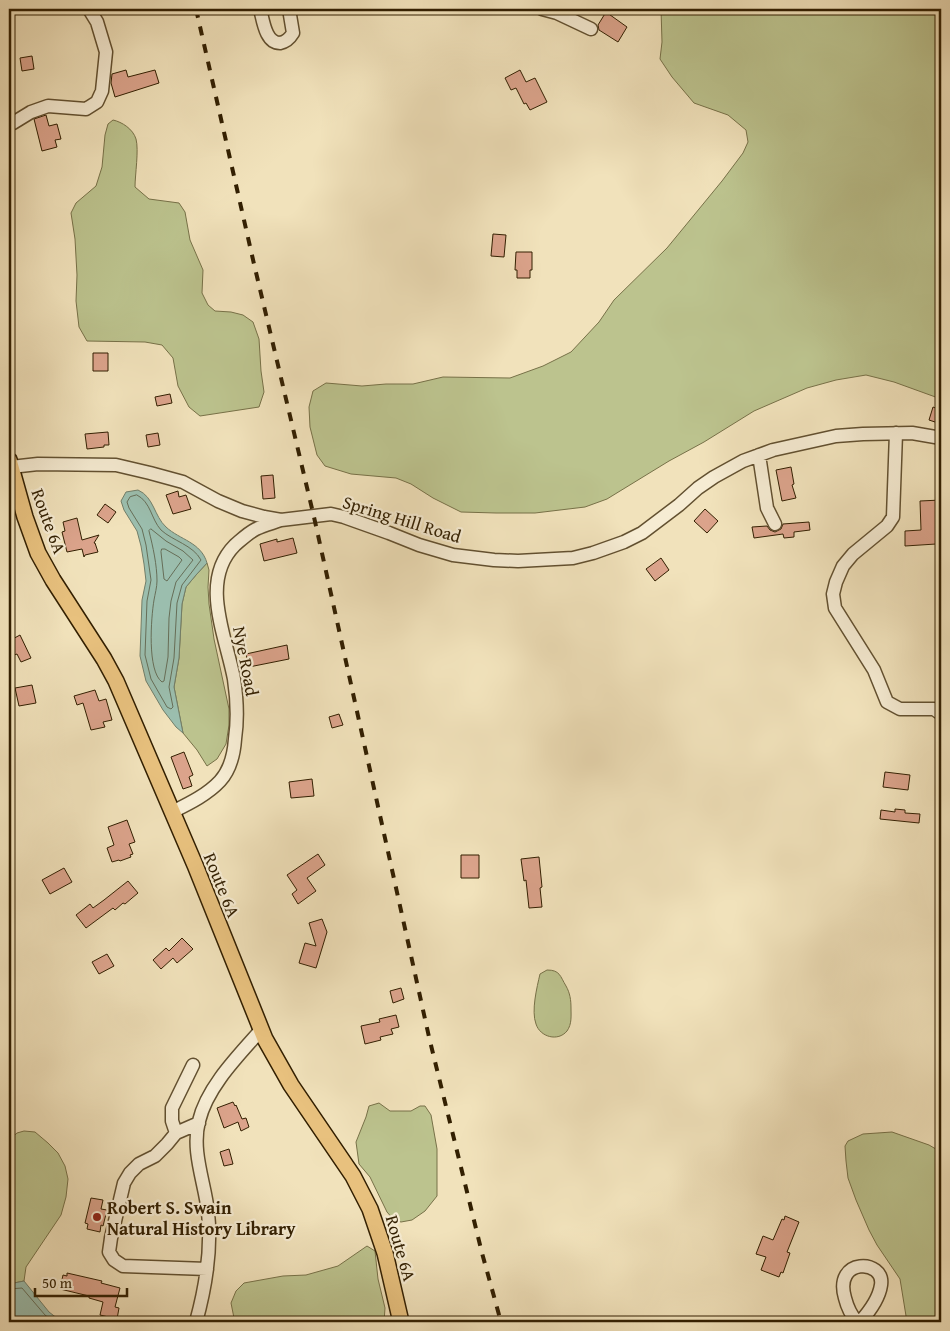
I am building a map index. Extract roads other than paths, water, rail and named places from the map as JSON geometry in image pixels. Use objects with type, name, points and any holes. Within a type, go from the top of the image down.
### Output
[{"type":"main road","name":"Route 6A","points":[[10,463],[25,517],[38,553],[116,681],[265,1039],[291,1085],[354,1176],[370,1209],[385,1253],[401,1322]]},
{"type":"street","points":[[9,124],[31,112],[48,106],[86,109],[97,102],[102,90],[106,52],[97,22],[89,9]]},
{"type":"street","points":[[260,9],[269,36],[275,42],[280,43],[286,41],[293,33],[289,9]]},
{"type":"street","points":[[542,9],[557,13],[590,29]]},
{"type":"street","points":[[896,433],[893,517],[887,526],[853,554],[843,566],[833,594],[835,608],[874,670],[887,702],[900,709],[934,710],[941,714]]},
{"type":"street","name":"Spring Hill Road","points":[[10,463],[116,465],[183,482],[218,501],[242,511],[281,520],[331,514],[453,555],[518,561],[573,558],[610,548],[624,542],[642,533],[698,488],[743,462],[773,450],[836,436],[863,434],[912,433],[941,438]]},
{"type":"street","points":[[759,455],[767,508],[775,524]]},
{"type":"street","name":"Nye Road","points":[[172,812],[190,803],[220,781],[228,769],[234,750],[238,712],[234,679],[216,594],[218,576],[222,564],[231,550],[255,529],[281,520]]},
{"type":"street","points":[[196,1322],[203,1299],[210,1232],[198,1156],[198,1123],[207,1100],[218,1083],[261,1030]]},
{"type":"street","points":[[176,1133],[172,1121],[172,1108],[193,1065]]},
{"type":"street","points":[[198,1123],[176,1133],[155,1156],[139,1164],[130,1173],[124,1183],[109,1252],[114,1260],[123,1266],[207,1269]]},
{"type":"water","points":[[138,490],[151,502],[162,523],[200,550],[207,563],[186,587],[182,604],[179,658],[174,687],[183,733],[163,710],[146,681],[140,656],[142,600],[146,581],[144,564],[137,531],[124,510],[121,501],[126,492]]},
{"type":"water","points":[[24,1281],[49,1312],[62,1322],[9,1322],[9,1284]]},
{"type":"railway","points":[[196,9],[314,517],[429,1037],[482,1253],[501,1322]]},
{"type":"place","name":"Robert S. Swain Natural History Library","points":[[97,1217]]}]
